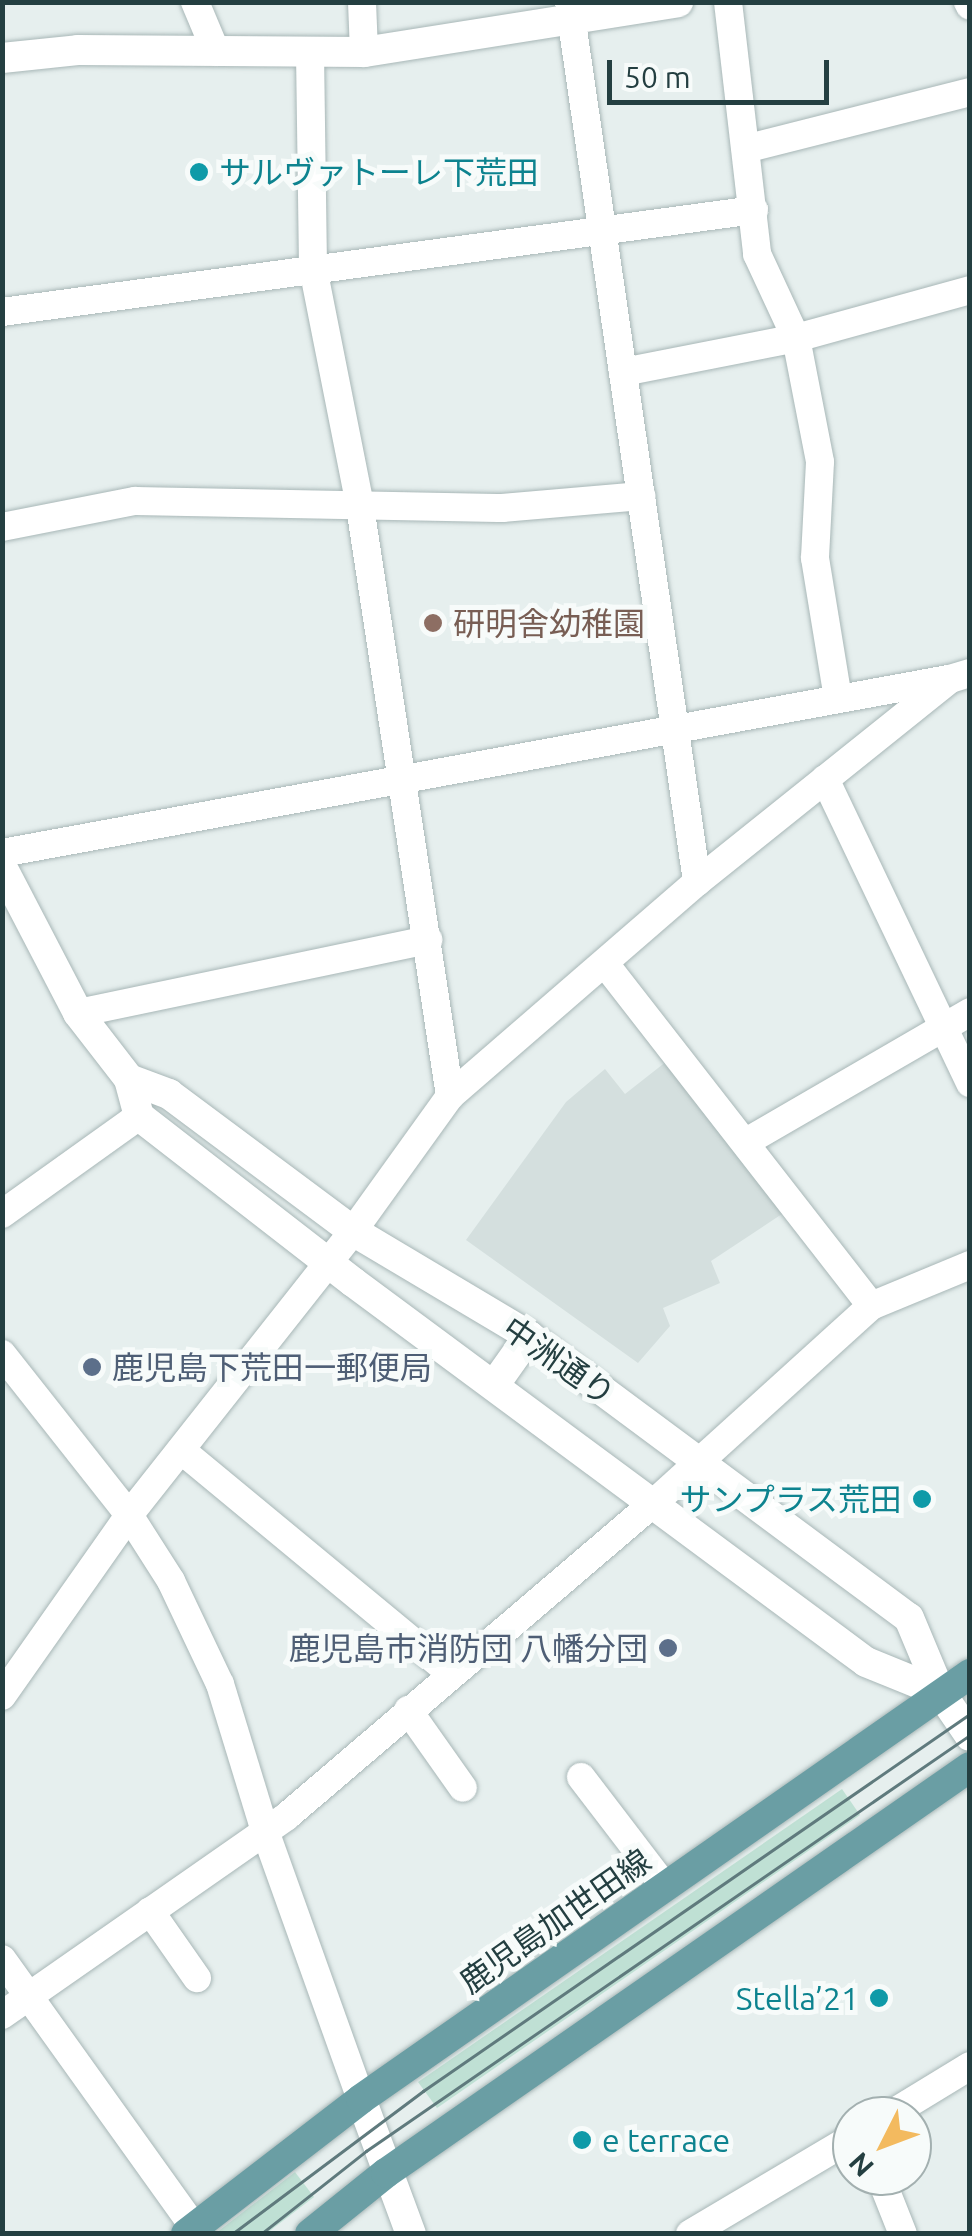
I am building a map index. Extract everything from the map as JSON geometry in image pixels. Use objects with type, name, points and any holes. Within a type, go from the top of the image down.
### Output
[{"type":"main road","name":"鹿児島加世田線","points":[[190,2230],[361,2100],[970,1674]]},
{"type":"main road","points":[[310,2234],[386,2173],[970,1767]]},
{"type":"street","points":[[195,2],[216,52]]},
{"type":"street","points":[[362,2],[364,52]]},
{"type":"street","points":[[2,58],[78,50],[364,52],[571,12],[678,2]]},
{"type":"street","points":[[728,2],[758,254],[796,338],[820,462],[815,558],[838,698]]},
{"type":"street","points":[[571,12],[697,882]]},
{"type":"street","points":[[310,52],[312,268],[359,500],[450,1096]]},
{"type":"street","points":[[748,148],[970,92]]},
{"type":"street","points":[[2,312],[602,226],[754,210]]},
{"type":"street","points":[[624,372],[796,338],[970,290]]},
{"type":"street","points":[[2,528],[135,501],[359,500],[502,508],[641,496]]},
{"type":"street","points":[[2,853],[960,676]]},
{"type":"street","points":[[2,1696],[129,1515],[353,1232],[450,1096],[697,882],[960,676]]},
{"type":"street","points":[[825,779],[957,1018],[970,1083]]},
{"type":"street","name":"中洲通り","points":[[2,867],[78,1013],[129,1079],[140,1116],[329,1262],[656,1501],[866,1662],[940,1692]]},
{"type":"street","points":[[78,1013],[428,940]]},
{"type":"street","points":[[606,964],[870,1306]]},
{"type":"street","points":[[746,1142],[957,1018]]},
{"type":"street","name":"中洲通り","points":[[129,1079],[169,1094],[353,1232],[529,1336],[702,1460],[909,1618],[940,1692],[970,1736]]},
{"type":"street","points":[[2,1214],[140,1116]]},
{"type":"street","points":[[2,2015],[265,1831],[656,1501],[870,1306],[970,1265]]},
{"type":"street","points":[[495,1384],[529,1336]]},
{"type":"street","points":[[2,1354],[129,1515],[171,1581],[220,1684],[265,1831],[411,2234]]},
{"type":"street","points":[[181,1450],[451,1673]]},
{"type":"street","points":[[408,1710],[463,1788]]},
{"type":"street","points":[[581,1777],[666,1887]]},
{"type":"street","points":[[150,1912],[197,1978]]},
{"type":"street","points":[[2,1960],[190,2230]]},
{"type":"street","points":[[921,2096],[970,2066]]},
{"type":"street","points":[[690,2234],[832,2150]]},
{"type":"street","points":[[888,2196],[903,2234]]},
{"type":"shaded area","points":[[667,1061],[785,1212],[711,1261],[720,1283],[663,1308],[670,1326],[638,1363],[466,1240],[566,1102],[605,1069],[625,1094]]},
{"type":"green space","points":[[842,1789],[860,1815],[437,2108],[418,2082]]},
{"type":"green space","points":[[295,2172],[314,2197],[267,2233],[216,2233]]},
{"type":"tram line","points":[[232,2234],[423,2091],[970,1714]]},
{"type":"tram line","points":[[261,2234],[366,2151],[970,1735]]},
{"type":"place","name":"サルヴァトーレ下荒田","points":[[199,172]]},
{"type":"place","name":"研明舎幼稚園","points":[[433,623]]},
{"type":"place","name":"鹿児島下荒田一郵便局","points":[[92,1367]]},
{"type":"place","name":"サンプラス荒田","points":[[922,1499]]},
{"type":"place","name":"鹿児島市消防団 八幡分団","points":[[668,1648]]},
{"type":"place","name":"Stella’21","points":[[879,1998]]},
{"type":"place","name":"e terrace","points":[[582,2140]]}]
